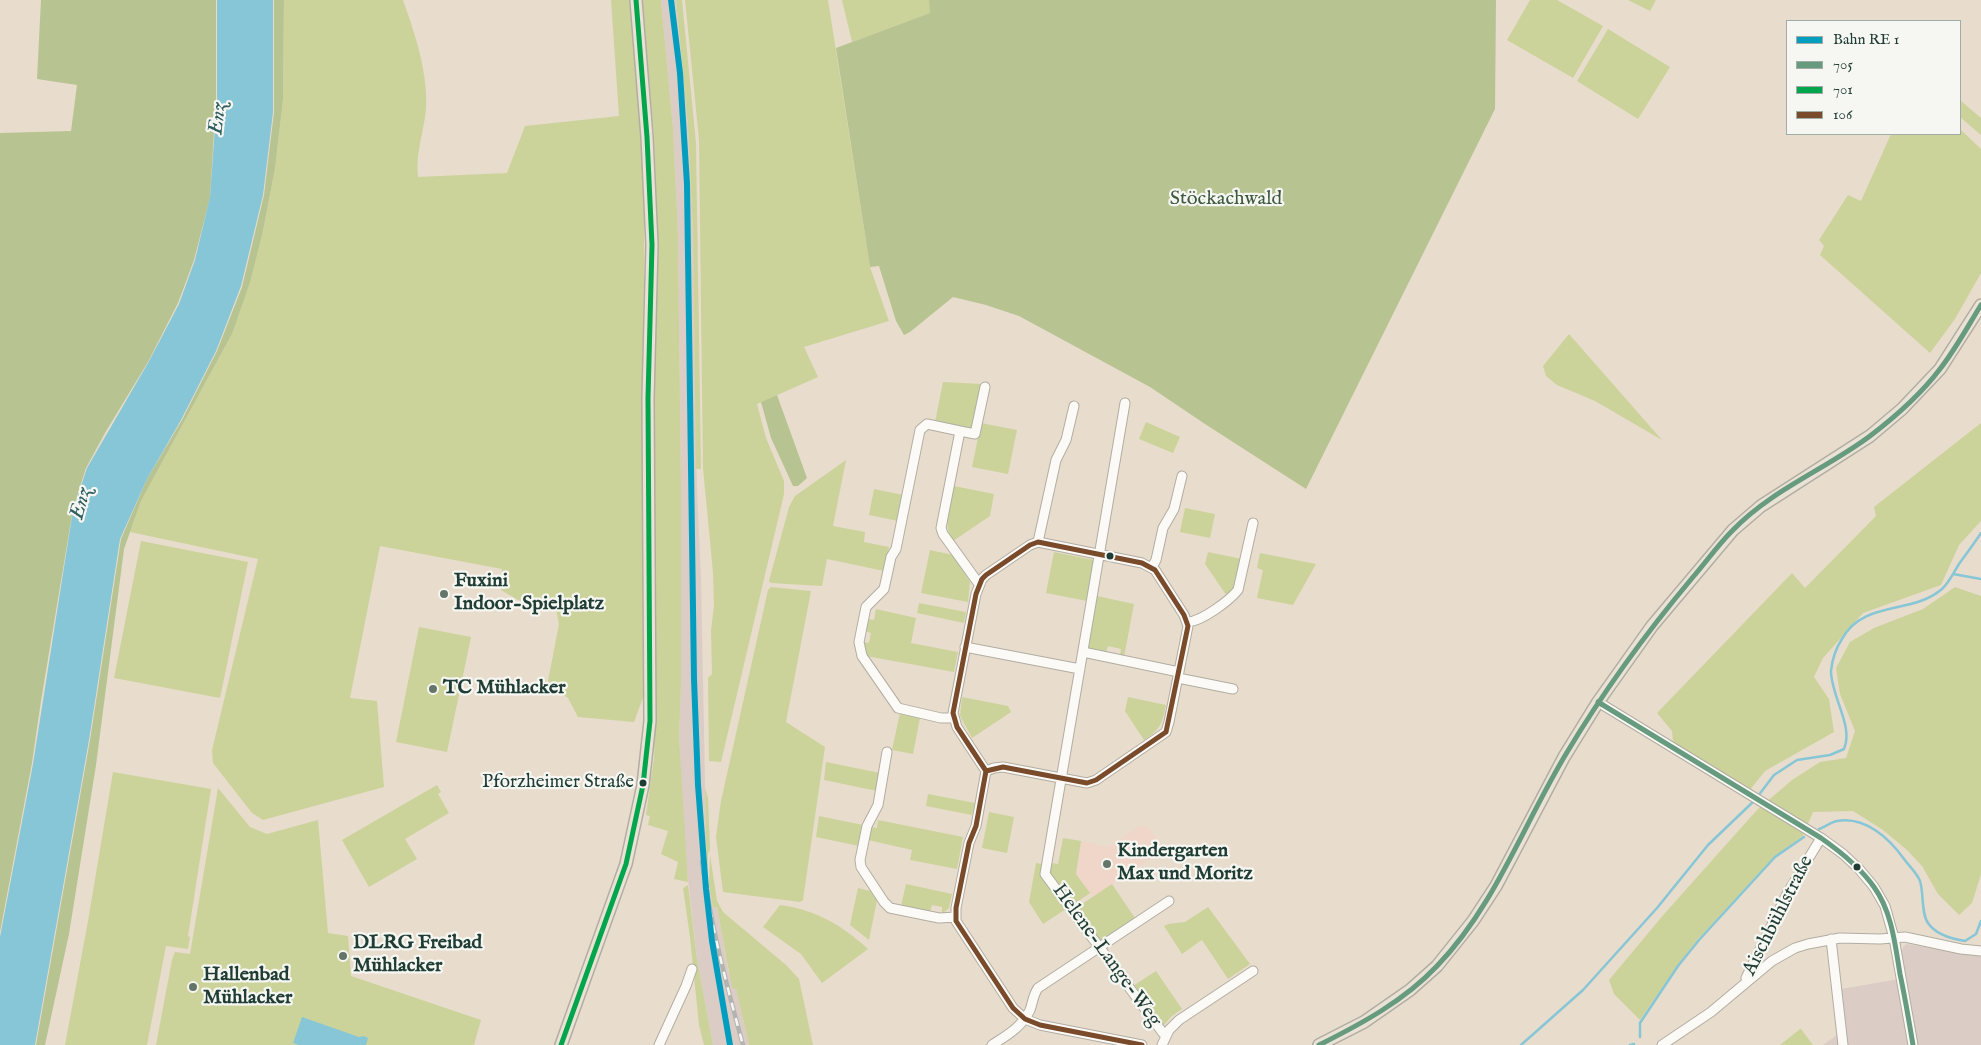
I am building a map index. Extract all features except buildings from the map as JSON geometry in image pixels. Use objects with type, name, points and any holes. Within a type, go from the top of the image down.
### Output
[{"type":"main road","points":[[561,1045],[627,858],[643,785],[650,721],[648,398],[652,245],[648,137],[636,0]]},
{"type":"main road","points":[[1319,1045],[1364,1022],[1410,990],[1437,966],[1473,921],[1496,886],[1564,757],[1598,702],[1652,626],[1733,530],[1761,506],[1870,436],[1902,408],[1940,369],[1981,305]]},
{"type":"street","points":[[954,718],[941,718],[898,708],[862,656],[859,642],[866,607],[884,589],[891,557],[896,548],[920,430],[927,424],[975,434],[985,387]]},
{"type":"street","name":"Helene-Lange-Weg","points":[[1125,403],[1045,874],[1163,1034],[1166,1035]]},
{"type":"street","points":[[1038,542],[1056,460],[1066,440],[1074,406]]},
{"type":"street","points":[[960,431],[941,528],[943,534],[979,584]]},
{"type":"street","points":[[1152,568],[1156,560],[1163,528],[1174,509],[1182,476]]},
{"type":"street","points":[[1188,622],[1199,620],[1231,598],[1238,590],[1253,523]]},
{"type":"street","points":[[986,771],[994,768],[1003,768],[1082,783],[1096,780],[1162,735],[1168,727],[1188,632],[1188,622],[1152,568],[1142,563],[1038,542],[1030,545],[986,575],[979,584],[953,708],[957,727],[986,771],[976,826],[968,846],[956,908],[958,925],[1008,1001],[1025,1018],[1040,1025],[1093,1041],[1142,1045]]},
{"type":"street","points":[[965,647],[1080,669]]},
{"type":"street","points":[[1083,652],[1233,689]]},
{"type":"street","points":[[1598,702],[1821,838],[1843,854],[1859,869],[1874,886],[1885,906],[1894,938],[1913,1045]]},
{"type":"street","points":[[887,752],[878,805],[865,833],[860,860],[861,867],[890,908],[940,918],[956,917]]},
{"type":"street","name":"Aischbühlstraße","points":[[1662,1045],[1711,1012],[1748,980],[1746,978],[1788,892],[1821,838]]},
{"type":"street","points":[[992,1045],[1020,1026],[1038,988],[1098,946],[1170,901]]},
{"type":"street","points":[[1748,980],[1789,952],[1808,944],[1831,939],[1880,940],[1905,937],[1961,949],[1981,951]]},
{"type":"street","points":[[1831,939],[1843,1045]]},
{"type":"street","points":[[658,1045],[692,969]]},
{"type":"street","points":[[1162,1045],[1166,1035],[1179,1020],[1253,971]]},
{"type":"shaded area","points":[[661,0],[676,0],[688,127],[693,232],[697,489],[701,580],[707,884],[710,883],[713,907],[717,906],[729,974],[736,989],[749,1045],[713,1045],[697,959],[685,852],[679,737],[681,685],[681,489],[678,233],[673,128]]},
{"type":"shaded area","points":[[1141,825],[1148,827],[1165,849],[1093,897],[1076,874],[1081,841],[1108,847]]},
{"type":"shaded area","points":[[1907,944],[1981,955],[1981,1045],[1823,1045],[1837,1035],[1835,990],[1905,978],[1902,951]]},
{"type":"green space","points":[[41,0],[216,0],[216,99],[210,198],[194,260],[178,303],[148,362],[86,468],[73,509],[32,763],[0,932],[0,133],[71,131],[77,85],[37,79]]},
{"type":"green space","points":[[274,0],[284,0],[283,100],[275,169],[263,231],[250,282],[232,334],[141,501],[124,549],[96,765],[69,934],[45,1045],[36,1045],[90,740],[121,539],[147,479],[182,420],[217,351],[242,287],[264,195],[274,112]]},
{"type":"green space","points":[[284,0],[403,0],[416,40],[425,81],[426,109],[417,169],[418,177],[507,173],[525,126],[619,116],[611,0],[629,0],[635,51],[644,181],[642,398],[645,660],[644,695],[634,722],[578,717],[568,698],[554,689],[548,681],[559,624],[556,609],[518,600],[501,590],[502,569],[380,546],[350,698],[377,701],[384,787],[263,820],[252,813],[213,763],[212,750],[258,559],[130,532],[141,501],[232,334],[263,231],[275,169],[283,100]]},
{"type":"green space","points":[[641,0],[661,0],[673,128],[678,233],[681,489],[681,685],[679,737],[688,882],[674,879],[678,862],[661,854],[668,831],[648,825],[650,816],[646,815],[654,758],[656,695],[653,395],[658,251],[654,134]]},
{"type":"green space","points":[[676,0],[682,0],[696,143],[701,469],[696,469],[693,232],[688,127]]},
{"type":"green space","points":[[685,0],[828,0],[870,267],[889,321],[804,347],[818,377],[757,404],[766,438],[784,481],[784,494],[721,762],[709,761],[708,678],[712,674],[713,573],[703,468],[699,140]]},
{"type":"green space","points":[[842,0],[929,0],[931,13],[852,42]]},
{"type":"green space","name":"Stöckachwald","points":[[929,0],[1496,0],[1495,109],[1306,489],[1150,387],[1019,316],[953,297],[904,335],[896,321],[879,266],[870,267],[836,48],[930,13]]},
{"type":"green space","points":[[1530,0],[1557,0],[1603,26],[1573,78],[1507,40]]},
{"type":"green space","points":[[1628,0],[1656,0],[1650,11]]},
{"type":"green space","points":[[1608,29],[1670,67],[1638,119],[1577,81]]},
{"type":"green space","points":[[1961,101],[1981,118],[1981,135],[1961,118]]},
{"type":"green space","points":[[1961,130],[1981,149],[1981,273],[1955,319],[1930,353],[1820,255],[1824,246],[1819,240],[1848,195],[1861,201],[1891,135],[1961,135]]},
{"type":"green space","points":[[1569,334],[1662,440],[1595,401],[1557,385],[1546,376],[1543,366]]},
{"type":"green space","points":[[943,382],[981,384],[972,430],[935,422]]},
{"type":"green space","points":[[777,395],[807,478],[798,486],[793,486],[771,438],[761,402]]},
{"type":"green space","points":[[1146,422],[1180,437],[1173,453],[1139,439]]},
{"type":"green space","points":[[981,423],[1017,430],[1008,474],[972,467]]},
{"type":"green space","points":[[1981,423],[1981,521],[1959,545],[1941,585],[1863,613],[1823,658],[1814,677],[1829,699],[1834,732],[1765,771],[1749,791],[1673,742],[1672,731],[1657,713],[1792,573],[1805,588],[1876,516],[1874,507]]},
{"type":"green space","points":[[846,460],[833,526],[865,532],[864,542],[889,547],[884,571],[827,559],[822,586],[771,583],[769,581],[789,507],[795,496]]},
{"type":"green space","points":[[954,486],[994,494],[990,516],[953,541],[947,521]]},
{"type":"green space","points":[[874,489],[903,495],[898,521],[869,515]]},
{"type":"green space","points":[[1185,508],[1215,514],[1210,538],[1180,532]]},
{"type":"green space","points":[[141,541],[248,562],[220,698],[114,678]]},
{"type":"green space","points":[[930,550],[953,555],[970,582],[968,602],[921,593]]},
{"type":"green space","points":[[1054,552],[1094,560],[1087,601],[1046,593]]},
{"type":"green space","points":[[1208,552],[1242,559],[1237,586],[1227,596],[1205,564]]},
{"type":"green space","points":[[1260,553],[1316,564],[1293,605],[1257,598],[1263,570],[1257,568]]},
{"type":"green space","points":[[771,587],[811,591],[786,722],[825,747],[803,900],[800,902],[723,892],[716,837],[721,801],[768,590]]},
{"type":"green space","points":[[1955,587],[1981,596],[1981,874],[1972,903],[1959,915],[1938,894],[1922,866],[1907,850],[1883,830],[1853,811],[1813,812],[1803,836],[1774,857],[1698,939],[1640,1020],[1614,994],[1609,980],[1665,913],[1757,810],[1792,780],[1820,762],[1846,758],[1855,731],[1840,694],[1836,668],[1850,642],[1874,628],[1923,609]]},
{"type":"green space","points":[[1097,596],[1134,604],[1124,657],[1120,656],[1121,649],[1108,646],[1106,653],[1087,649]]},
{"type":"green space","points":[[919,603],[966,612],[964,623],[917,613]]},
{"type":"green space","points":[[876,609],[916,618],[911,643],[958,652],[954,672],[866,656],[863,642],[869,643],[871,633],[865,631],[867,619],[874,620]]},
{"type":"green space","name":"TC Mühlacker","points":[[419,627],[471,637],[447,752],[396,742]]},
{"type":"green space","points":[[962,697],[1008,706],[1011,712],[972,738],[960,716]]},
{"type":"green space","points":[[1128,697],[1166,705],[1160,726],[1144,740],[1125,711]]},
{"type":"green space","points":[[900,713],[920,718],[913,754],[892,750]]},
{"type":"green space","points":[[826,762],[880,773],[877,791],[824,780]]},
{"type":"green space","points":[[113,772],[211,789],[188,936],[190,937],[188,949],[166,946],[147,1045],[65,1045],[88,921]]},
{"type":"green space","points":[[437,785],[441,792],[438,794],[449,813],[405,839],[417,859],[369,887],[342,840]]},
{"type":"green space","points":[[218,788],[250,827],[267,834],[318,820],[328,933],[348,936],[351,976],[481,1020],[474,1045],[156,1045],[172,960],[175,952],[190,954]]},
{"type":"green space","points":[[705,788],[708,798],[710,849],[708,854],[707,881]]},
{"type":"green space","points":[[928,794],[975,803],[972,815],[926,806]]},
{"type":"green space","points":[[989,812],[1014,817],[1007,853],[982,848]]},
{"type":"green space","points":[[819,816],[863,825],[859,846],[816,837]]},
{"type":"green space","points":[[878,820],[963,837],[957,869],[910,860],[912,850],[868,840],[871,827],[877,828]]},
{"type":"green space","points":[[1063,838],[1081,841],[1076,874],[1090,893],[1073,905],[1050,873],[1051,863],[1058,864]]},
{"type":"green space","points":[[710,855],[717,901],[723,912],[786,965],[799,979],[813,1045],[749,1045],[736,989],[732,988],[717,907],[713,907],[709,884]]},
{"type":"green space","points":[[1036,863],[1042,864],[1041,875],[1066,909],[1043,924],[1029,902]]},
{"type":"green space","points":[[906,884],[952,894],[949,908],[942,914],[942,907],[932,905],[930,912],[901,906]]},
{"type":"green space","points":[[1112,884],[1135,918],[1100,941],[1076,908]]},
{"type":"green space","points":[[688,885],[697,959],[713,1045],[704,1045],[699,1025],[683,888]]},
{"type":"green space","points":[[858,888],[870,891],[877,900],[869,940],[850,925]]},
{"type":"green space","points":[[780,905],[793,907],[828,920],[868,949],[822,983],[801,954],[763,927]]},
{"type":"green space","points":[[1208,907],[1250,964],[1228,979],[1202,940],[1182,954],[1164,926],[1185,922]]},
{"type":"green space","points":[[1156,971],[1182,1009],[1163,1026],[1133,986]]},
{"type":"green space","points":[[1800,1029],[1813,1045],[1780,1045]]},
{"type":"water","name":"Enz","points":[[217,0],[273,0],[273,112],[263,195],[241,286],[216,351],[181,420],[147,479],[120,539],[89,740],[35,1045],[0,1045],[0,937],[33,764],[73,510],[87,468],[148,363],[179,304],[195,260],[210,197],[217,99]]},
{"type":"water","points":[[302,1017],[359,1037],[364,1036],[368,1038],[366,1045],[299,1045],[293,1043]]},
{"type":"waterway","points":[[1758,796],[1774,775],[1797,760],[1830,755],[1844,749],[1846,731],[1834,691],[1831,671],[1838,646],[1851,627],[1862,618],[1917,602],[1930,597],[1942,589],[1981,533]]},
{"type":"waterway","points":[[1953,574],[1981,579]]},
{"type":"waterway","points":[[1521,1045],[1583,990],[1657,908],[1708,845],[1755,800]]},
{"type":"waterway","points":[[1819,829],[1835,822],[1847,820],[1867,825],[1884,836],[1919,878],[1926,919],[1935,931],[1950,938],[1965,941],[1976,934],[1981,921]]},
{"type":"waterway","points":[[1640,1037],[1640,1023],[1678,966],[1699,940],[1775,857],[1804,837]]},
{"type":"waterway","points":[[1630,1045],[1634,1044]]},
{"type":"railway","points":[[702,862],[719,954],[743,1045]]},
{"type":"transit line","name":"701","points":[[561,1045],[626,864],[643,785],[650,721],[648,398],[652,245],[647,137],[636,0]]},
{"type":"transit line","points":[[671,0],[680,73],[687,184],[694,679],[698,785],[712,941],[730,1045]]},
{"type":"transit line","name":"705","points":[[1319,1045],[1351,1029],[1396,1001],[1437,966],[1476,918],[1507,864],[1550,781],[1595,708],[1642,641],[1717,548],[1747,516],[1764,503],[1853,448],[1907,405],[1946,362],[1981,305]]},
{"type":"transit line","name":"106","points":[[1038,542],[1142,563],[1155,570],[1184,615],[1188,626],[1166,732],[1096,780],[1087,783],[1003,767],[986,771],[957,727],[953,713],[976,594],[982,579],[1030,545],[1038,542]]},
{"type":"transit line","name":"705","points":[[1598,702],[1821,838],[1843,854],[1863,873],[1880,897],[1889,918],[1913,1045]]},
{"type":"transit line","name":"106","points":[[986,771],[976,826],[969,843],[956,908],[956,921],[1013,1008],[1025,1019],[1040,1025],[1142,1045]]},
{"type":"place","name":"Fuxini Indoor-Spielplatz","points":[[444,594]]},
{"type":"place","name":"TC Mühlacker","points":[[433,689]]},
{"type":"place","name":"Pforzheimer Straße","points":[[643,783]]},
{"type":"place","name":"Kindergarten Max und Moritz","points":[[1107,864]]},
{"type":"place","name":"DLRG Freibad Mühlacker","points":[[343,956]]},
{"type":"place","name":"Hallenbad Mühlacker","points":[[193,987]]}]
